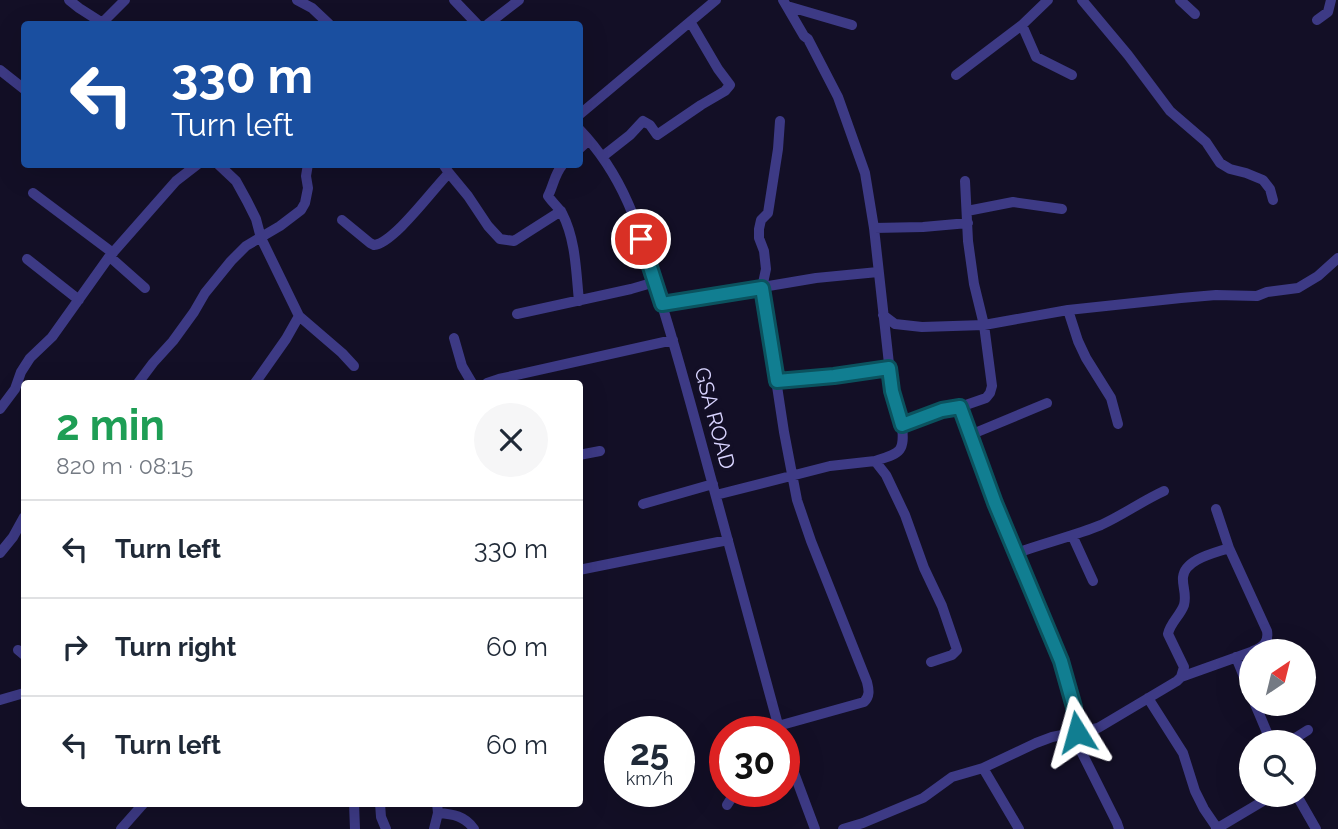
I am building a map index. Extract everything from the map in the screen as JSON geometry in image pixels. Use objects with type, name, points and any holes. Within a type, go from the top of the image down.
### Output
[{"type":"street","points":[[69,0],[99,21]]},
{"type":"street","points":[[106,21],[125,0]]},
{"type":"street","points":[[297,0],[312,4],[326,21]]},
{"type":"street","points":[[454,0],[474,21]]},
{"type":"street","points":[[492,21],[519,0]]},
{"type":"street","points":[[583,112],[716,0]]},
{"type":"street","points":[[956,75],[1022,25],[1048,0]]},
{"type":"street","points":[[1082,0],[1170,111],[1206,142],[1220,163],[1263,180],[1270,189],[1273,200]]},
{"type":"street","points":[[1180,0],[1195,14]]},
{"type":"street","points":[[1317,20],[1328,12],[1331,0]]},
{"type":"street","points":[[785,3],[852,25]]},
{"type":"street","points":[[716,495],[830,466],[875,461],[901,452],[904,439],[892,391],[889,368],[890,326],[883,315],[874,228],[864,173],[838,97],[808,39],[785,3]]},
{"type":"street","points":[[1328,12],[1338,21]]},
{"type":"street","points":[[602,157],[643,121],[650,125],[657,135],[726,91],[730,85],[691,23]]},
{"type":"street","points":[[1022,25],[1036,57],[1072,75]]},
{"type":"street","points":[[0,70],[21,87]]},
{"type":"street","points":[[780,121],[768,213],[761,220],[759,238],[764,251],[766,270],[762,288],[784,432],[803,521],[869,691],[864,702],[800,722]]},
{"type":"street","name":"GSA ROAD","points":[[583,133],[619,182],[630,206],[673,340],[775,716]]},
{"type":"street","points":[[583,145],[589,140]]},
{"type":"street","points":[[0,409],[15,388],[30,358],[52,337],[112,255],[176,181],[193,168]]},
{"type":"street","points":[[222,168],[236,181],[256,219],[261,238],[299,317],[354,366]]},
{"type":"street","points":[[140,380],[231,261],[246,246],[292,218],[305,203],[307,168]]},
{"type":"street","points":[[560,168],[548,196],[561,211],[574,249],[579,301]]},
{"type":"street","points":[[342,220],[370,243],[379,245],[400,227],[446,169],[500,239],[514,242],[561,211]]},
{"type":"street","points":[[902,425],[986,398],[992,386],[968,241],[965,181]]},
{"type":"street","points":[[33,193],[112,255],[145,288]]},
{"type":"street","points":[[967,211],[1013,202],[1062,209]]},
{"type":"street","points":[[874,228],[968,223]]},
{"type":"street","points":[[890,326],[984,325],[1068,310],[1216,295],[1257,296],[1298,288],[1318,276],[1338,258]]},
{"type":"street","points":[[27,259],[79,300]]},
{"type":"street","points":[[662,304],[816,278],[878,272]]},
{"type":"street","points":[[517,314],[655,282]]},
{"type":"street","points":[[1068,310],[1086,359],[1111,398],[1118,424]]},
{"type":"street","points":[[257,380],[299,317]]},
{"type":"street","points":[[454,338],[470,380]]},
{"type":"street","points":[[496,380],[673,340]]},
{"type":"street","points":[[777,381],[889,368]]},
{"type":"street","points":[[970,435],[1047,404]]},
{"type":"street","points":[[960,407],[995,503],[1061,661],[1074,707],[1079,747],[1118,829]]},
{"type":"street","points":[[583,454],[600,451]]},
{"type":"street","points":[[875,461],[886,475],[905,515],[957,650],[931,662]]},
{"type":"street","points":[[643,504],[713,484]]},
{"type":"street","points":[[1017,553],[1112,520],[1164,491]]},
{"type":"street","points":[[1216,509],[1229,548],[1267,631],[1268,639]]},
{"type":"street","points":[[0,553],[21,522]]},
{"type":"street","points":[[1072,535],[1093,581]]},
{"type":"street","points":[[583,569],[728,540]]},
{"type":"street","points":[[1181,677],[1184,667],[1168,634],[1186,595],[1182,578],[1185,569],[1192,562],[1229,548]]},
{"type":"street","points":[[843,829],[923,798],[952,777],[983,768],[1036,743],[1098,728],[1170,687],[1181,677],[1239,656]]},
{"type":"street","points":[[1236,657],[1239,664]]},
{"type":"street","points":[[0,700],[21,694]]},
{"type":"street","points":[[1148,698],[1183,753],[1195,791],[1219,828],[1254,807]]},
{"type":"street","points":[[983,768],[1018,829]]},
{"type":"street","points":[[800,789],[815,829]]},
{"type":"street","points":[[121,829],[140,807]]},
{"type":"street","points":[[354,807],[355,829]]},
{"type":"street","points":[[380,807],[386,829]]},
{"type":"street","points":[[1303,807],[1316,829]]},
{"type":"street","points":[[434,829],[438,808],[468,821],[474,829]]},
{"type":"route","points":[[641,239],[662,304],[762,288],[777,381],[889,368],[892,391],[902,425],[942,410],[960,407],[995,503],[1061,661],[1070,688],[1077,732]]}]
